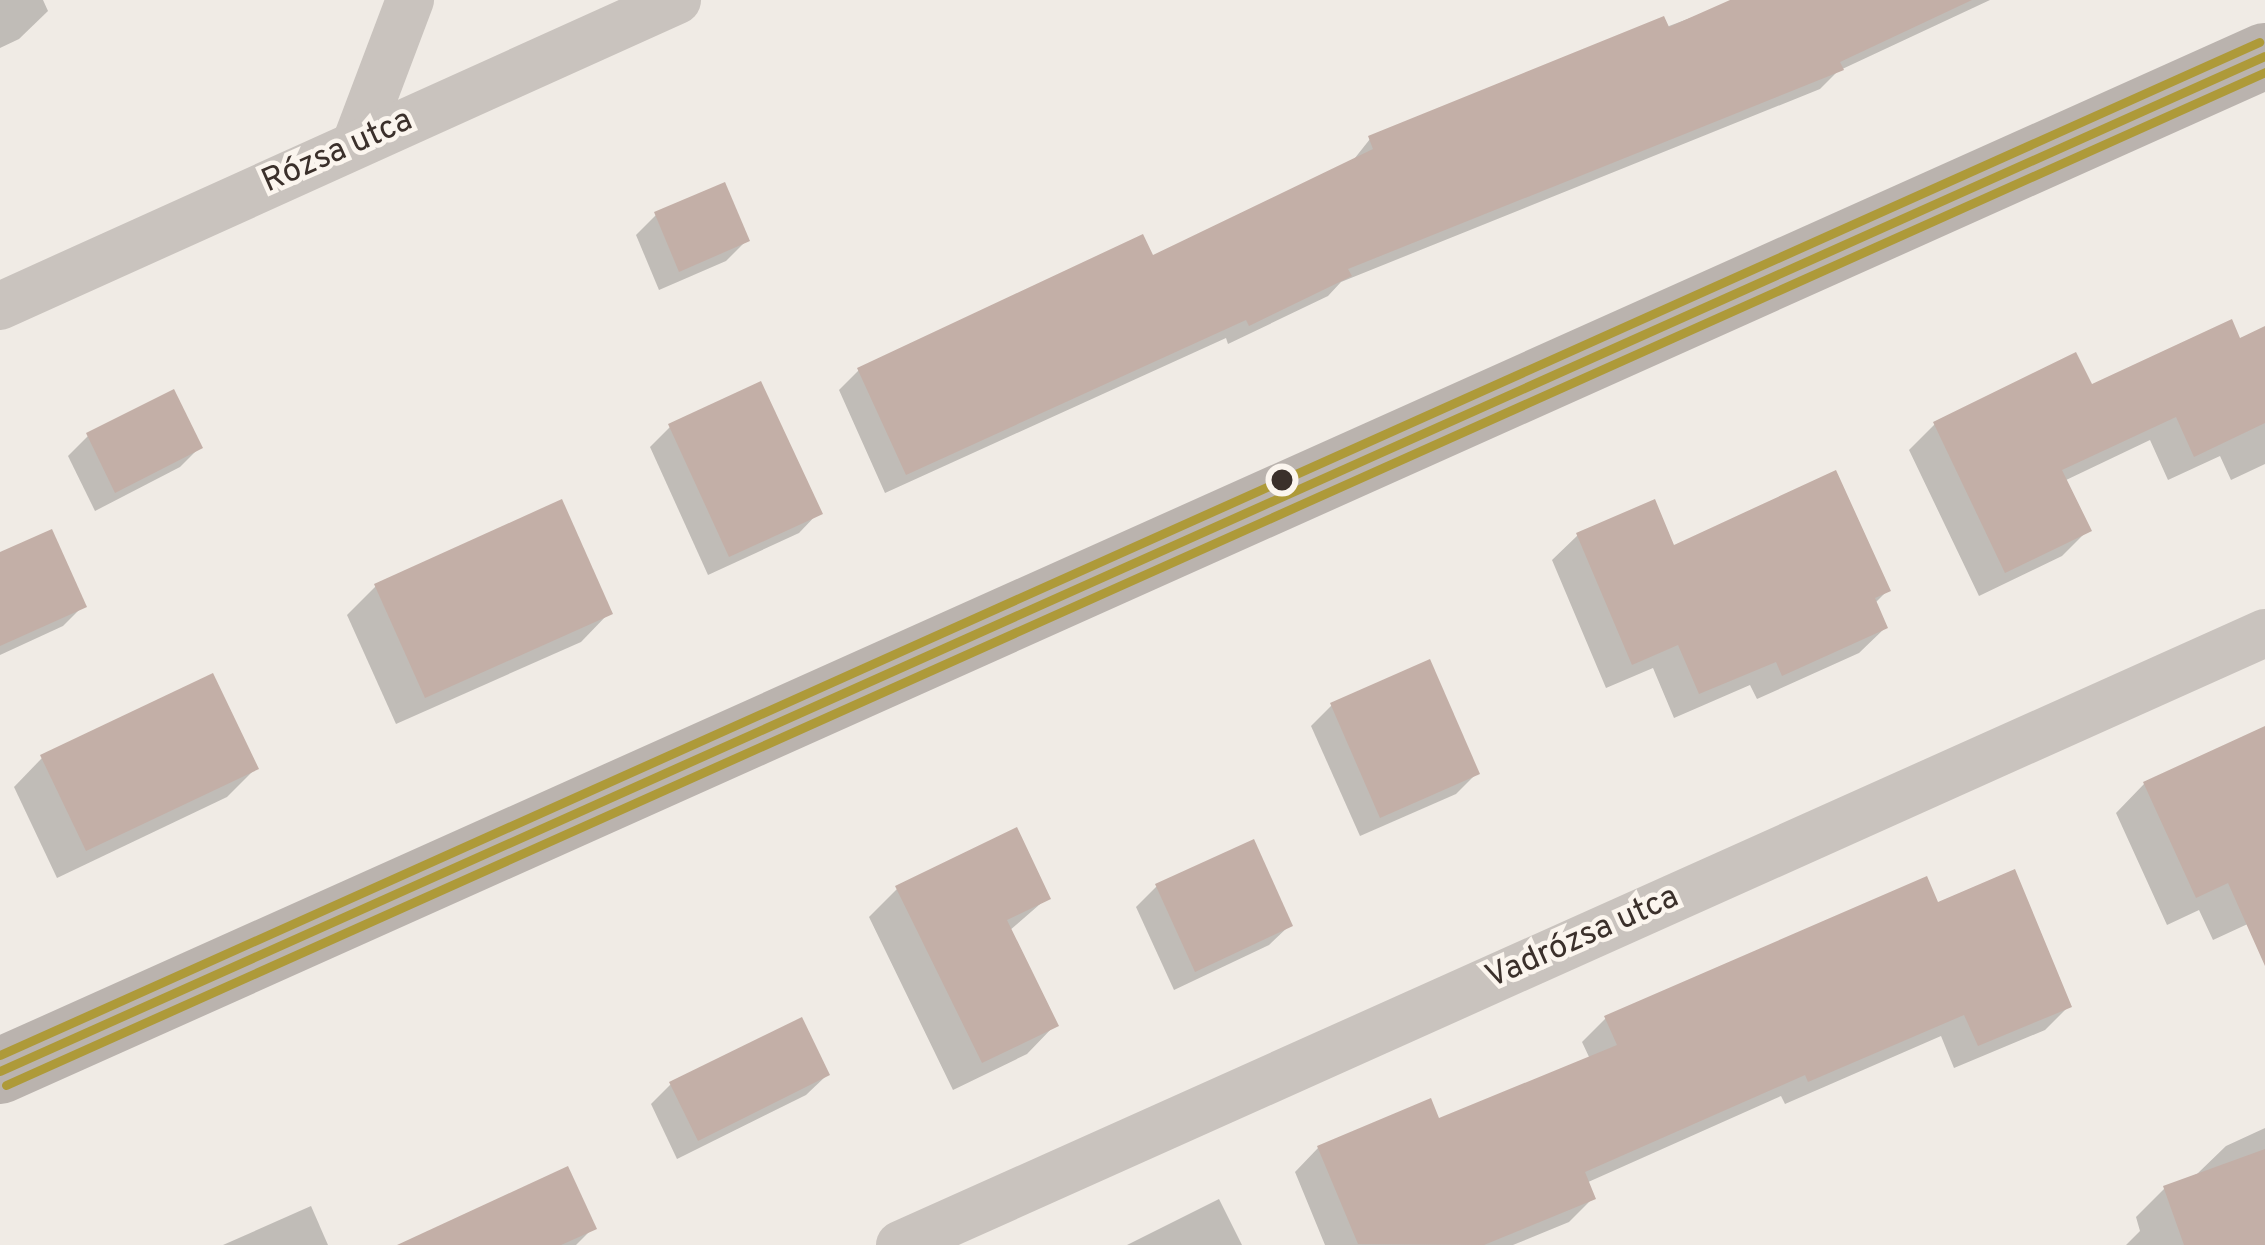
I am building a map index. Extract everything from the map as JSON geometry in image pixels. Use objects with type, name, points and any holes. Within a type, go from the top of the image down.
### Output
[{"type":"main road","points":[[0,1071],[2265,56]]},
{"type":"street","points":[[356,143],[410,0]]},
{"type":"street","name":"Rózsa utca","points":[[0,306],[677,0]]},
{"type":"street","name":"Vadrózsa utca","points":[[900,1245],[2265,633]]},
{"type":"building","points":[[1730,0],[1972,0],[1840,62],[1844,70],[1348,269],[1352,276],[1249,326],[1246,320],[906,475],[857,368],[1143,234],[1153,255],[1373,149],[1368,136],[1664,16],[1669,27]]},
{"type":"building","points":[[725,182],[750,241],[679,272],[654,212]]},
{"type":"building","points":[[2232,319],[2240,338],[2265,326],[2265,423],[2194,457],[2176,417],[2062,470],[2092,531],[2005,573],[1933,422],[2076,352],[2092,384]]},
{"type":"building","points":[[761,381],[823,514],[729,557],[668,424]]},
{"type":"building","points":[[174,389],[203,448],[115,493],[86,433]]},
{"type":"building","points":[[1836,470],[1891,591],[1875,598],[1888,628],[1782,676],[1776,662],[1699,694],[1678,645],[1632,665],[1576,533],[1655,499],[1674,545]]},
{"type":"building","points":[[562,499],[613,614],[425,698],[374,584]]},
{"type":"building","points":[[52,529],[87,607],[0,646],[0,552]]},
{"type":"building","points":[[1430,659],[1480,774],[1380,818],[1330,703]]},
{"type":"building","points":[[213,673],[259,769],[86,851],[40,755]]},
{"type":"building","points":[[2265,726],[2265,966],[2228,883],[2196,898],[2143,782]]},
{"type":"building","points":[[1017,827],[1051,899],[1007,920],[1059,1026],[982,1063],[895,886]]},
{"type":"building","points":[[1254,839],[1293,926],[1195,972],[1155,884]]},
{"type":"building","points":[[2015,869],[2072,1007],[1978,1046],[1964,1015],[1808,1082],[1805,1075],[1585,1172],[1596,1199],[1484,1245],[1358,1244],[1317,1146],[1431,1098],[1439,1118],[1617,1045],[1604,1016],[1927,876],[1938,902]]},
{"type":"building","points":[[802,1017],[830,1075],[698,1141],[669,1082]]},
{"type":"building","points":[[2265,1149],[2265,1245],[2184,1245],[2163,1186]]},
{"type":"building","points":[[568,1166],[597,1229],[561,1245],[397,1245]]},
{"type":"transit line","points":[[0,1055],[2259,42]]},
{"type":"transit line","points":[[0,1071],[2265,56]]},
{"type":"transit line","points":[[6,1085],[2265,72]]}]
